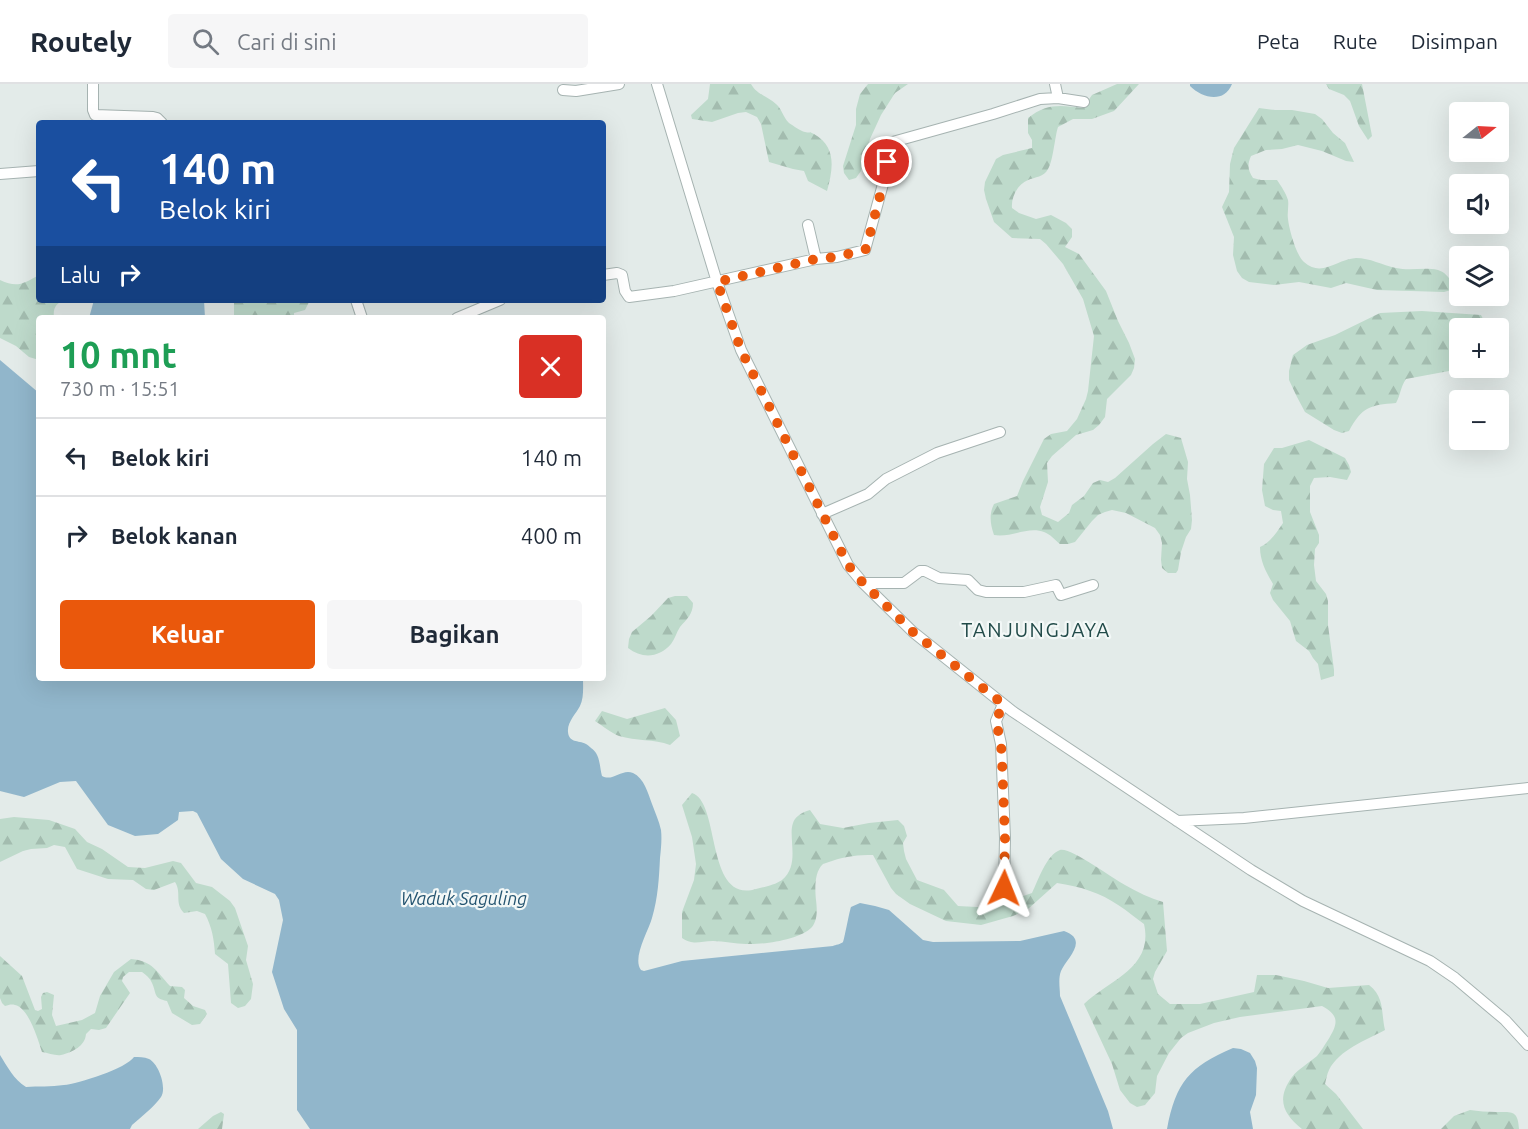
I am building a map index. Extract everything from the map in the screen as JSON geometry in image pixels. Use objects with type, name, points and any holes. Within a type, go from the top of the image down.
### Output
[{"type":"street","points":[[93,84],[91,118],[97,115],[153,117],[159,120]]},
{"type":"street","points":[[563,90],[576,91],[619,84]]},
{"type":"street","points":[[657,84],[717,282],[741,350],[848,565],[863,583],[913,632],[1003,704],[1251,870],[1304,901],[1430,961],[1455,978],[1505,1020],[1528,1044]]},
{"type":"street","points":[[1055,84],[1058,98]]},
{"type":"street","points":[[606,275],[622,274],[628,297],[717,282],[866,249],[886,173],[889,143],[1040,99],[1058,98],[1084,102]]},
{"type":"street","points":[[0,174],[36,171]]},
{"type":"street","points":[[808,225],[816,259]]},
{"type":"street","points":[[464,315],[493,303]]},
{"type":"street","points":[[822,514],[868,494],[886,479],[937,453],[1000,432]]},
{"type":"street","points":[[863,583],[904,583],[920,571],[925,571],[939,578],[968,580],[978,590],[986,592],[1024,592],[1056,585],[1061,595],[1093,585]]},
{"type":"street","points":[[1003,704],[996,721],[1002,760],[1004,888]]},
{"type":"street","points":[[1177,821],[1244,818],[1528,788]]},
{"type":"green space","points":[[710,84],[751,84],[756,91],[778,106],[789,123],[821,139],[830,152],[832,167],[827,191],[808,181],[804,171],[769,162],[761,124],[757,117],[746,112],[712,122],[692,119],[691,115],[708,99]]},
{"type":"green space","points":[[868,84],[908,84],[895,93],[881,115],[870,139],[861,171],[856,178],[849,180],[844,173],[843,166],[856,125],[856,109],[860,94]]},
{"type":"green space","points":[[1117,84],[1139,84],[1114,111],[1092,119],[1073,119],[1058,127],[1048,169],[1042,175],[1021,185],[1013,200],[1012,208],[1019,213],[1036,219],[1051,215],[1072,229],[1072,237],[1065,247],[1079,254],[1106,291],[1135,359],[1131,375],[1107,399],[1105,417],[1099,425],[1093,430],[1076,435],[1047,463],[1048,482],[1040,507],[1042,515],[1058,522],[1069,513],[1072,505],[1084,496],[1093,483],[1100,480],[1108,482],[1115,478],[1166,434],[1181,438],[1188,462],[1187,479],[1192,520],[1176,573],[1168,573],[1162,568],[1162,543],[1155,528],[1126,513],[1112,510],[1098,515],[1075,542],[1068,544],[1060,544],[1044,532],[1032,530],[994,535],[991,523],[991,511],[994,504],[1017,496],[1044,439],[1051,434],[1067,431],[1077,419],[1088,391],[1094,336],[1083,299],[1063,264],[1040,239],[1012,238],[994,222],[986,199],[985,182],[996,159],[1032,148],[1032,140],[1028,133],[1028,118],[1048,107],[1083,108],[1092,95]]},
{"type":"green space","points":[[1326,84],[1362,84],[1372,136],[1368,140],[1359,126],[1350,101],[1344,95],[1329,89]]},
{"type":"green space","points":[[1259,108],[1315,114],[1345,143],[1354,162],[1298,145],[1266,150],[1251,156],[1249,162],[1253,178],[1277,180],[1286,195],[1291,235],[1301,259],[1317,268],[1361,258],[1401,269],[1438,270],[1449,279],[1449,291],[1377,290],[1346,283],[1331,288],[1299,282],[1274,285],[1249,282],[1242,278],[1237,271],[1233,255],[1234,237],[1222,207],[1229,192],[1230,164],[1234,148]]},
{"type":"green space","points":[[36,277],[36,303],[58,303],[54,315],[36,315],[36,359],[0,338],[0,280],[11,284],[29,281]]},
{"type":"green space","points":[[234,303],[308,303],[305,310],[294,313],[294,315],[234,315]]},
{"type":"green space","points":[[1422,311],[1481,315],[1482,318],[1449,318],[1449,371],[1406,379],[1396,403],[1373,406],[1358,417],[1349,431],[1342,433],[1305,412],[1289,380],[1293,355],[1307,345],[1335,335],[1380,313]]},
{"type":"green space","points":[[1309,440],[1345,458],[1351,472],[1347,480],[1330,477],[1314,478],[1310,486],[1310,512],[1319,535],[1319,543],[1315,549],[1316,581],[1326,594],[1328,601],[1328,625],[1334,670],[1334,676],[1321,680],[1318,664],[1309,651],[1296,641],[1290,621],[1273,600],[1270,593],[1273,584],[1262,562],[1260,552],[1260,547],[1276,534],[1283,523],[1281,511],[1265,506],[1262,490],[1264,464],[1274,448]]},
{"type":"green space","points":[[687,596],[693,603],[693,607],[671,644],[661,652],[650,655],[639,654],[628,648],[632,632],[668,598]]},
{"type":"green space","points":[[665,708],[676,720],[680,736],[670,745],[619,736],[595,721],[602,711],[627,719]]},
{"type":"green space","points":[[692,793],[701,800],[707,814],[721,868],[729,882],[740,890],[773,885],[788,873],[792,864],[794,821],[804,812],[810,810],[820,824],[843,828],[898,820],[904,826],[907,836],[903,843],[906,859],[917,880],[944,890],[958,906],[994,906],[1032,893],[1047,863],[1060,850],[1073,853],[1130,888],[1163,902],[1167,951],[1153,979],[1158,994],[1170,1004],[1200,1004],[1254,992],[1257,975],[1276,975],[1328,988],[1369,985],[1380,1000],[1385,1030],[1354,1046],[1339,1057],[1329,1070],[1325,1084],[1336,1094],[1363,1129],[1302,1129],[1290,1118],[1284,1106],[1284,1092],[1292,1077],[1317,1056],[1334,1030],[1335,1017],[1322,1006],[1240,1017],[1214,1023],[1188,1033],[1169,1053],[1157,1076],[1155,1093],[1145,1105],[1137,1107],[1130,1103],[1120,1090],[1112,1064],[1084,1004],[1127,972],[1136,962],[1142,952],[1145,939],[1144,924],[1112,901],[1082,888],[1057,883],[1028,909],[981,925],[946,921],[910,904],[896,894],[873,855],[852,856],[837,859],[820,867],[815,891],[816,917],[812,927],[806,932],[780,941],[761,944],[694,942],[682,938],[682,912],[694,880],[696,864],[692,837],[682,805]]},
{"type":"green space","points":[[14,817],[49,820],[75,829],[87,842],[102,849],[128,867],[145,868],[173,861],[181,863],[196,883],[212,887],[235,908],[248,946],[246,960],[253,984],[251,999],[245,1006],[238,1008],[231,1003],[228,964],[215,954],[212,933],[205,914],[197,911],[184,913],[179,905],[175,882],[154,890],[146,889],[133,880],[108,879],[77,869],[65,847],[54,845],[23,851],[0,862],[0,819]]},
{"type":"green space","points":[[0,956],[22,976],[35,1010],[42,1009],[43,993],[54,995],[52,1015],[56,1026],[82,1020],[95,1013],[100,996],[114,972],[131,959],[149,964],[170,986],[182,987],[185,990],[184,998],[193,1006],[205,1010],[207,1014],[200,1024],[192,1025],[172,1013],[167,1001],[156,995],[146,975],[142,972],[129,972],[122,981],[130,993],[106,1028],[91,1029],[81,1045],[70,1052],[59,1055],[42,1052],[25,1012],[15,1005],[5,1006],[2,1003]]},
{"type":"green space","points":[[1470,1110],[1513,1113],[1516,1115],[1519,1129],[1441,1129],[1454,1116]]},
{"type":"green space","points":[[221,1112],[224,1114],[222,1129],[198,1129],[213,1116]]},
{"type":"water","points":[[1190,84],[1232,84],[1224,94],[1212,97],[1200,94]]},
{"type":"water","points":[[93,303],[204,303],[205,315],[90,315]]},
{"type":"water","name":"Waduk Saguling","points":[[0,360],[36,390],[36,681],[583,681],[582,700],[569,725],[570,738],[586,744],[595,752],[602,776],[610,777],[629,772],[640,778],[661,830],[657,896],[652,918],[639,952],[641,970],[682,961],[833,946],[843,942],[851,907],[860,903],[889,910],[923,940],[933,942],[1020,941],[1064,931],[1072,935],[1076,944],[1061,971],[1060,996],[1108,1111],[1113,1129],[310,1129],[297,1110],[297,1030],[284,1009],[272,972],[283,920],[279,900],[275,894],[243,879],[221,859],[197,813],[193,811],[179,812],[178,820],[158,834],[135,836],[108,825],[76,781],[60,782],[24,797],[0,791]]},
{"type":"water","points":[[1233,1048],[1250,1053],[1257,1068],[1256,1095],[1250,1112],[1253,1129],[1167,1129],[1175,1099],[1187,1078],[1205,1062]]},
{"type":"water","points":[[0,1055],[14,1077],[26,1087],[59,1086],[80,1082],[122,1066],[134,1057],[145,1058],[153,1062],[159,1071],[163,1093],[130,1129],[0,1129]]},
{"type":"district","name":"TANJUNGJAYA","points":[[1036,629]]},
{"type":"route","points":[[887,162],[866,249],[717,282],[741,350],[852,571],[913,632],[1003,704],[996,721],[1002,760],[1004,888]]}]
